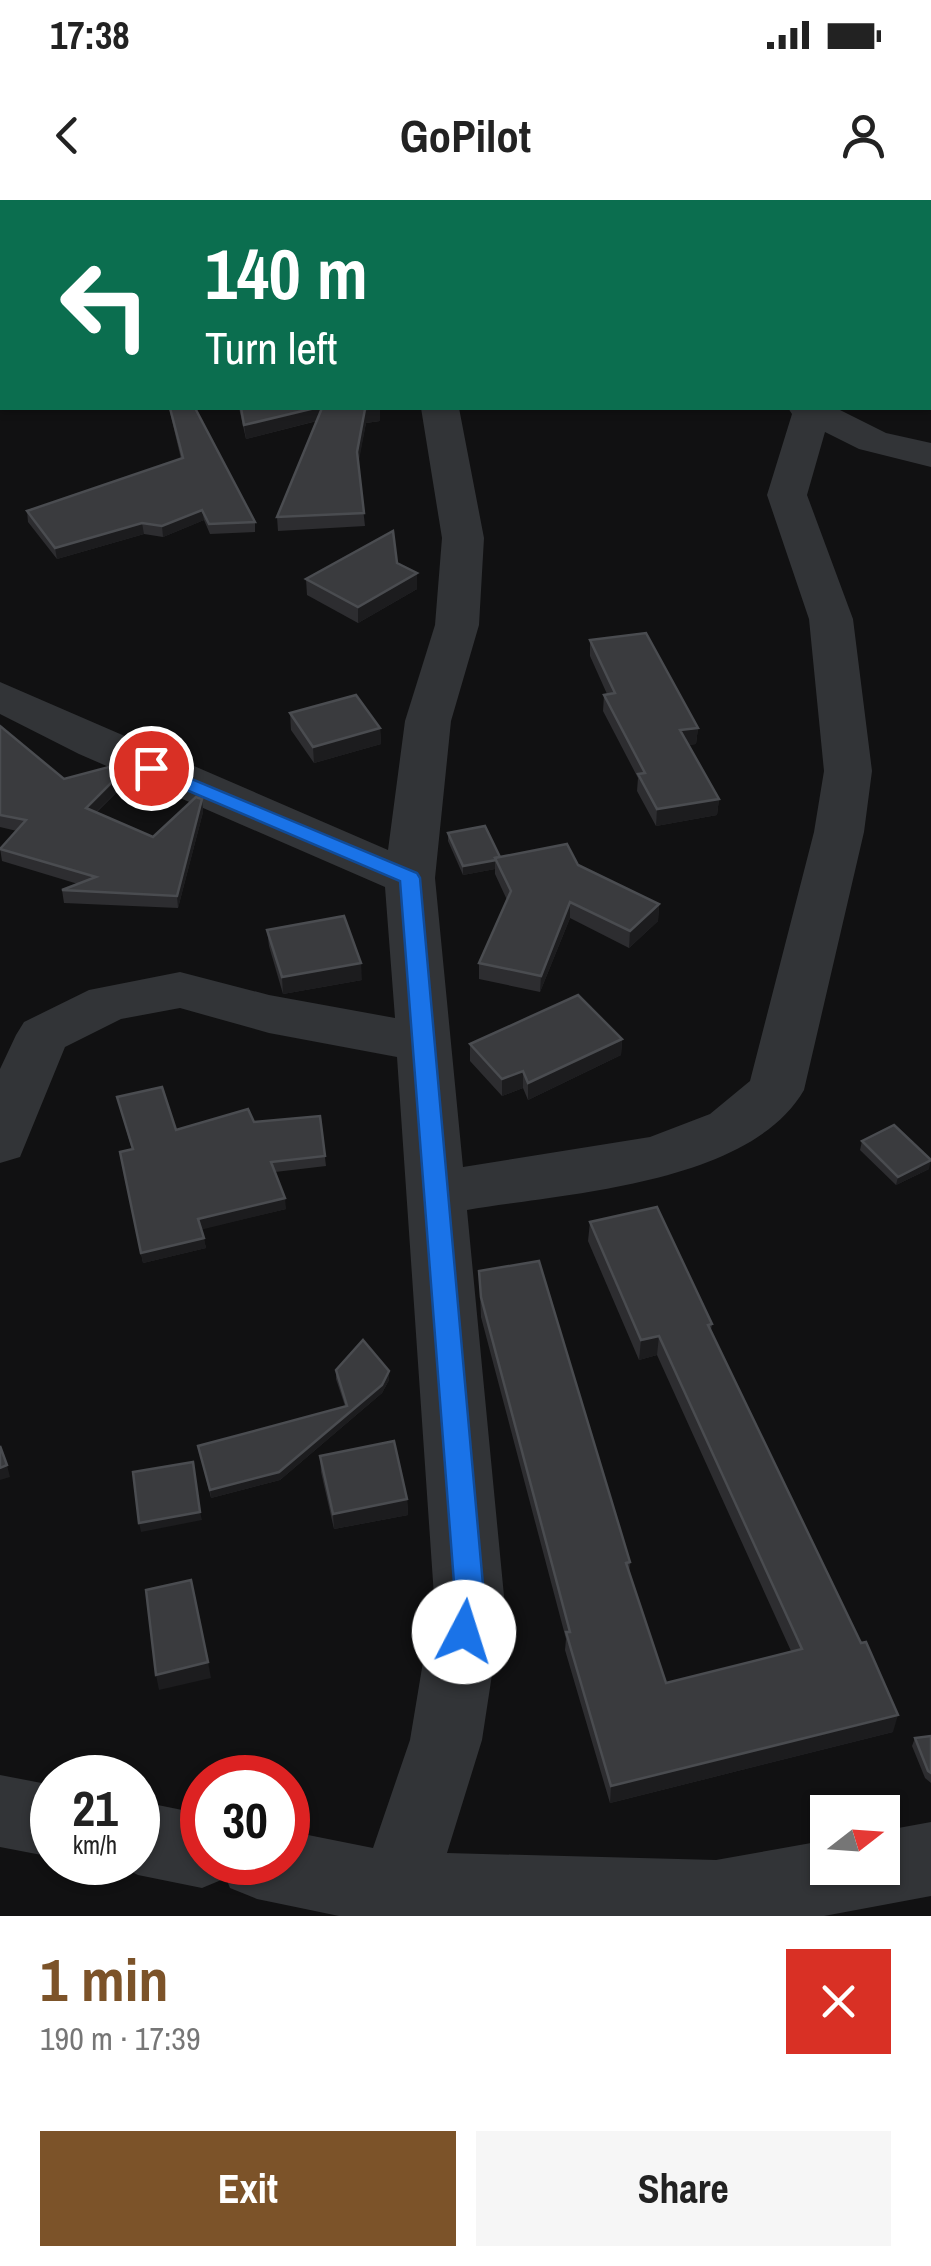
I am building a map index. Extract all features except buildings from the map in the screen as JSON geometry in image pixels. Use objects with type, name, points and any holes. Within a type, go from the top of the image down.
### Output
[{"type":"street","points":[[392,1903],[446,1740],[469,1596],[410,878],[428,722],[457,625],[462,555],[440,410]]},
{"type":"street","points":[[435,1193],[656,1158],[730,1129],[776,1090],[839,832],[848,772],[831,619],[787,495],[810,410]]},
{"type":"street","points":[[812,410],[873,441],[931,456]]},
{"type":"street","points":[[0,696],[96,744],[410,878]]},
{"type":"street","points":[[0,1142],[13,1101],[43,1035],[108,1003],[180,990],[269,1014],[424,1043]]},
{"type":"street","points":[[0,1811],[30,1817]]},
{"type":"street","points":[[310,1878],[392,1903],[722,1907],[931,1860]]},
{"type":"route","points":[[151,768],[410,878],[469,1596],[464,1632]]}]
